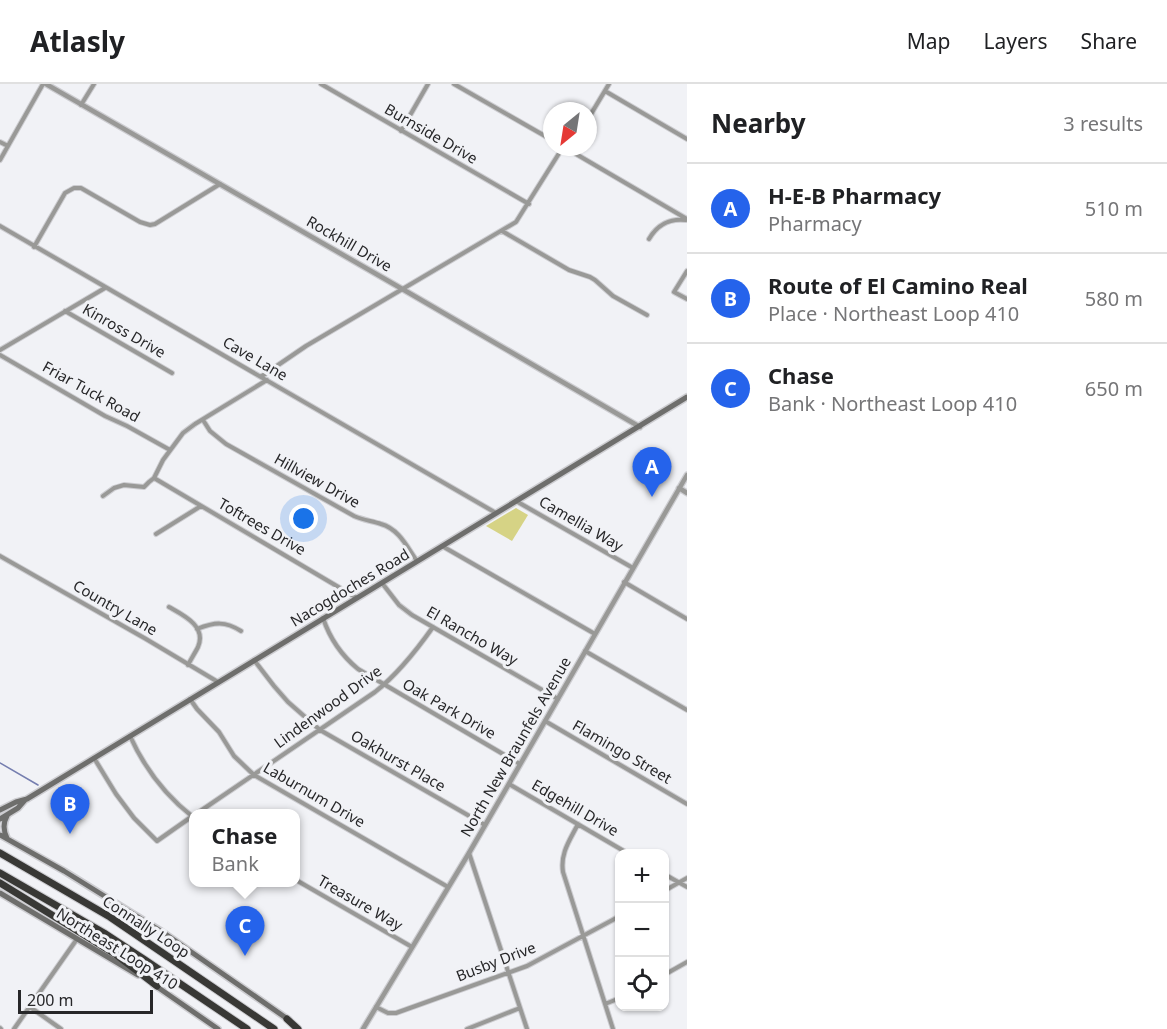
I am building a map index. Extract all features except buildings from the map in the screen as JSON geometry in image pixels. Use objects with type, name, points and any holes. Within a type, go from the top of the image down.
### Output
[{"type":"highway","name":"Connally Loop","points":[[3,855],[110,917],[274,1029]]},
{"type":"highway","name":"Connally Loop","points":[[0,873],[112,939],[247,1029]]},
{"type":"highway","points":[[0,883],[115,954],[157,986]]},
{"type":"highway","points":[[287,1019],[298,1029]]},
{"type":"main road","name":"Nacogdoches Road","points":[[0,819],[93,757],[687,397]]},
{"type":"main road","name":"Nacogdoches Road","points":[[0,810],[27,799]]},
{"type":"main road","points":[[8,839],[4,822],[9,813]]},
{"type":"main road","points":[[0,836],[64,871],[165,933],[303,1029]]},
{"type":"main road","name":"Northeast Loop 410","points":[[0,893],[157,986],[219,1029]]},
{"type":"street","name":"Rockhill Drive","points":[[44,84],[640,427]]},
{"type":"street","points":[[0,160],[44,84]]},
{"type":"street","points":[[81,105],[94,84]]},
{"type":"street","name":"Burnside Drive","points":[[321,84],[529,204]]},
{"type":"street","points":[[401,130],[428,84]]},
{"type":"street","points":[[454,84],[543,135]]},
{"type":"street","points":[[597,104],[609,84]]},
{"type":"street","points":[[605,91],[687,139]]},
{"type":"street","points":[[0,142],[8,146]]},
{"type":"street","points":[[261,376],[306,346],[516,222],[558,156]]},
{"type":"street","points":[[583,156],[687,219]]},
{"type":"street","points":[[34,247],[69,189],[81,188],[140,222],[150,225],[220,184]]},
{"type":"street","points":[[648,239],[655,230],[667,222],[687,219]]},
{"type":"street","name":"Cave Lane","points":[[0,226],[497,513]]},
{"type":"street","points":[[502,231],[568,270],[590,277],[613,296],[647,315]]},
{"type":"street","points":[[687,271],[675,292],[687,299]]},
{"type":"street","points":[[0,350],[106,287]]},
{"type":"street","name":"Kinross Drive","points":[[65,311],[172,373]]},
{"type":"street","name":"Friar Tuck Road","points":[[0,354],[105,416],[170,450]]},
{"type":"street","points":[[103,496],[114,488],[124,485],[144,488],[154,478],[158,468],[183,433],[267,380]]},
{"type":"street","name":"Hillview Drive","points":[[203,420],[210,431],[226,444],[354,516],[381,523],[394,530],[400,535],[417,561]]},
{"type":"street","name":"North New Braunfels Avenue","points":[[363,1029],[469,853],[687,475]]},
{"type":"street","name":"Toftrees Drive","points":[[154,478],[357,597]]},
{"type":"street","points":[[679,488],[687,493]]},
{"type":"street","name":"Camellia Way","points":[[516,501],[633,568]]},
{"type":"street","points":[[156,534],[201,506]]},
{"type":"street","points":[[442,546],[595,634]]},
{"type":"street","name":"Country Lane","points":[[0,556],[218,682]]},
{"type":"street","points":[[624,582],[687,619]]},
{"type":"street","name":"El Rancho Way","points":[[382,583],[406,610],[558,699]]},
{"type":"street","points":[[169,607],[189,619],[197,629],[200,641],[188,665]]},
{"type":"street","name":"Oak Park Drive","points":[[323,618],[331,639],[358,669],[520,764]]},
{"type":"street","points":[[197,629],[209,624],[223,624],[241,631]]},
{"type":"street","name":"Lindenwood Drive","points":[[203,809],[384,685],[413,654],[433,627]]},
{"type":"street","points":[[585,651],[687,710]]},
{"type":"street","name":"Oakhurst Place","points":[[254,660],[288,702],[320,730],[485,825]]},
{"type":"street","name":"Laburnum Drive","points":[[190,699],[219,732],[234,756],[254,775],[448,887]]},
{"type":"street","name":"Flamingo Street","points":[[545,721],[687,804]]},
{"type":"street","points":[[129,736],[155,777],[181,807],[189,812]]},
{"type":"street","name":"Lindenwood Drive","points":[[93,757],[134,818],[157,841],[189,819]]},
{"type":"street","name":"Edgehill Drive","points":[[509,784],[620,849]]},
{"type":"street","points":[[578,824],[564,851],[562,863],[565,879],[613,1029]]},
{"type":"street","points":[[469,853],[527,1029]]},
{"type":"street","points":[[669,877],[687,887]]},
{"type":"street","points":[[669,888],[687,878]]},
{"type":"street","name":"Treasure Way","points":[[300,882],[412,947]]},
{"type":"street","name":"Busby Drive","points":[[376,1007],[388,1013],[396,1012],[508,973],[526,966],[615,919]]},
{"type":"street","points":[[14,1029],[77,938]]},
{"type":"street","points":[[669,972],[687,962]]},
{"type":"street","points":[[605,1004],[615,1000]]},
{"type":"street","points":[[30,1006],[61,1029]]},
{"type":"street","points":[[467,1029],[520,1008]]},
{"type":"shaded area","points":[[516,508],[528,515],[512,541],[486,526]]},
{"type":"waterway","points":[[0,763],[38,785]]},
{"type":"place","name":"H-E-B Pharmacy","points":[[652,497]]},
{"type":"place","name":"Route of El Camino Real","points":[[70,834]]},
{"type":"place","name":"Chase","points":[[245,956]]}]
